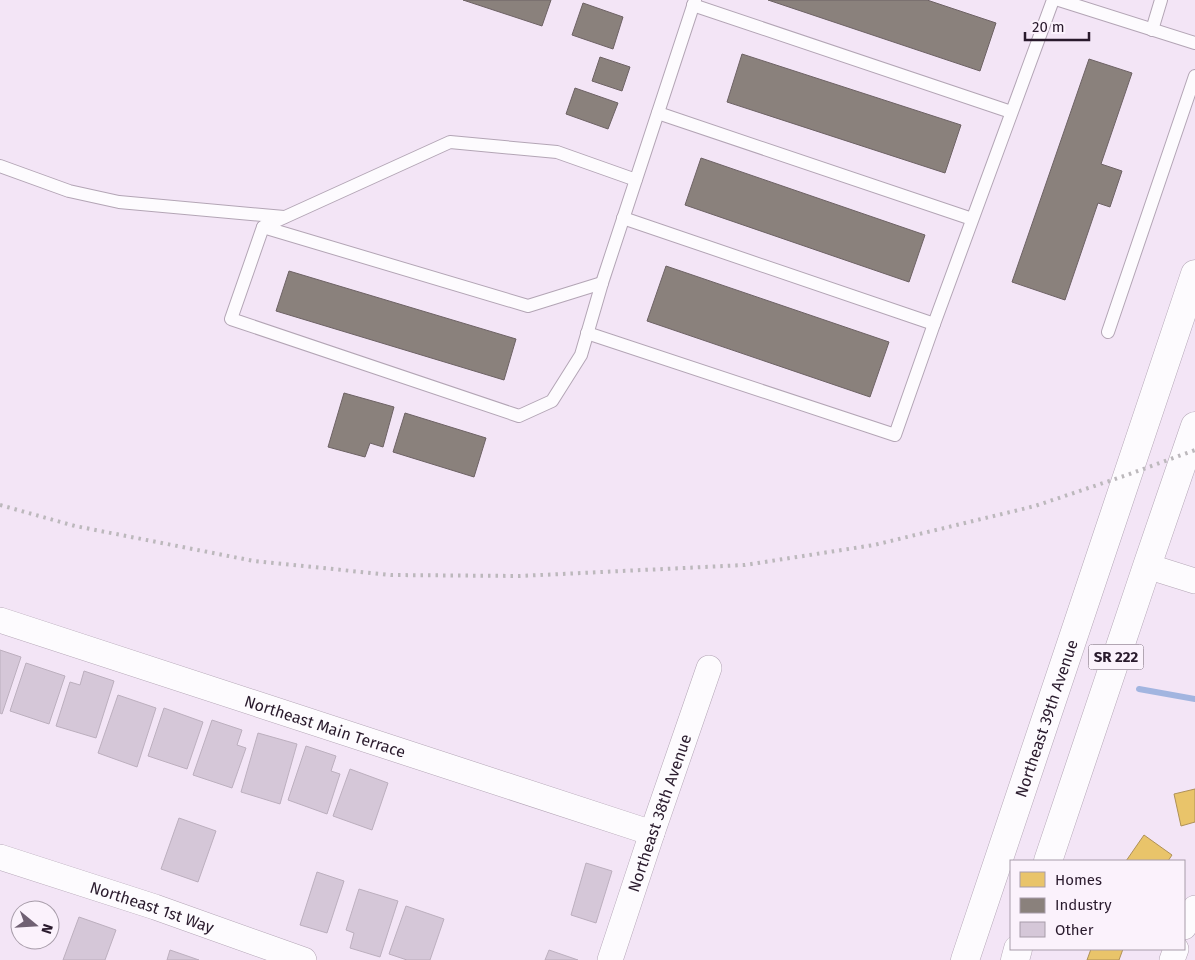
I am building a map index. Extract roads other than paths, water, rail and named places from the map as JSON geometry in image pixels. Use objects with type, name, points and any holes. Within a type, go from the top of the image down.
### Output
[{"type":"main road","name":"Northeast 39th Avenue","points":[[965,960],[1004,867],[1127,476],[1195,274]]},
{"type":"main road","name":"SR 222","points":[[1048,860],[1195,426]]},
{"type":"street","points":[[1147,566],[1195,581]]},
{"type":"street","name":"Northeast Main Terrace","points":[[0,620],[652,833]]},
{"type":"street","name":"Northeast 38th Avenue","points":[[610,960],[709,668]]},
{"type":"street","name":"Northeast 1st Way","points":[[0,857],[155,907],[271,954],[304,960]]},
{"type":"street","points":[[1185,925],[1195,908]]},
{"type":"lane","points":[[588,333],[895,435],[1053,0]]},
{"type":"lane","points":[[1059,0],[1195,43]]},
{"type":"lane","points":[[1152,30],[1161,0]]},
{"type":"lane","points":[[636,180],[557,152],[450,142],[263,227],[231,319],[519,416],[552,401],[581,355],[602,283],[624,218],[694,3],[1012,112]]},
{"type":"lane","points":[[1108,332],[1195,76]]},
{"type":"lane","points":[[658,112],[972,220]]},
{"type":"lane","points":[[0,166],[69,191],[119,202],[286,217]]},
{"type":"lane","points":[[624,218],[934,324]]},
{"type":"lane","points":[[263,227],[528,306],[602,283]]},
{"type":"waterway","points":[[1139,689],[1195,699]]},
{"type":"railway","points":[[0,505],[75,526],[254,561],[391,575],[520,576],[745,565],[874,545],[1035,506],[1195,450]]}]
